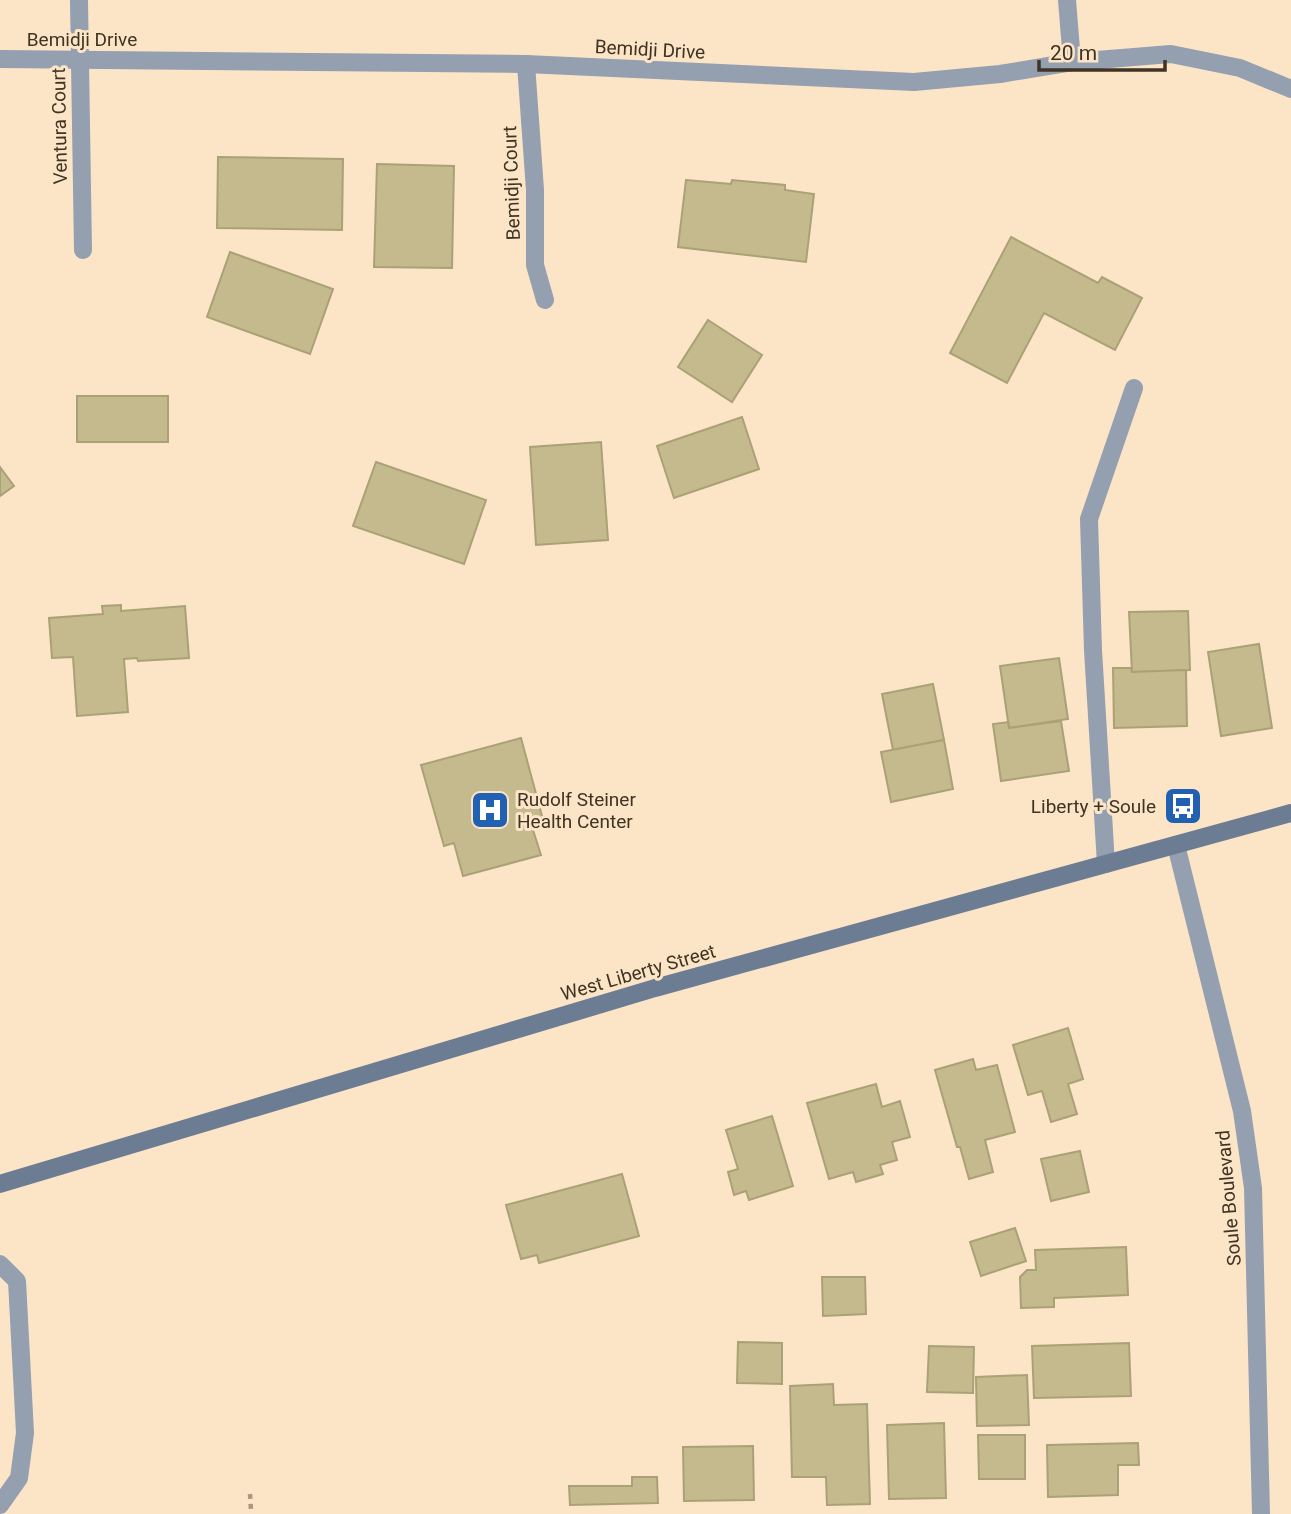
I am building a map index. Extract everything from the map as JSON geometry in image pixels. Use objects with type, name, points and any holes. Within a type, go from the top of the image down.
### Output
[{"type":"main road","name":"West Liberty Street","points":[[0,1184],[642,992],[1291,813]]},
{"type":"street","name":"Ventura Court","points":[[79,0],[83,250]]},
{"type":"street","points":[[1066,0],[1072,62]]},
{"type":"street","name":"Bemidji Drive","points":[[0,59],[526,64],[914,82],[1000,74],[1072,62],[1171,54],[1240,68],[1291,89]]},
{"type":"street","name":"Bemidji Court","points":[[526,64],[535,190],[535,265],[545,300]]},
{"type":"street","points":[[1106,864],[1093,650],[1089,519],[1134,388]]},
{"type":"street","name":"Soule Boulevard","points":[[1176,845],[1242,1111],[1252,1188],[1261,1514]]},
{"type":"street","points":[[0,1264],[17,1282],[25,1433],[19,1478],[0,1505]]},
{"type":"path","points":[[250,1494],[251,1511]]},
{"type":"building","points":[[218,157],[343,159],[342,230],[217,228]]},
{"type":"building","points":[[377,164],[454,166],[452,268],[374,267]]},
{"type":"building","points":[[686,180],[731,184],[732,180],[785,185],[785,190],[814,194],[806,262],[678,247]]},
{"type":"building","points":[[1011,237],[1098,283],[1102,277],[1142,298],[1115,350],[1044,313],[1007,383],[950,353]]},
{"type":"building","points":[[230,252],[333,289],[310,354],[207,317]]},
{"type":"building","points":[[708,320],[762,355],[732,402],[678,367]]},
{"type":"building","points":[[77,396],[168,396],[168,442],[77,442]]},
{"type":"building","points":[[742,417],[759,469],[674,498],[657,446]]},
{"type":"building","points":[[601,442],[608,540],[536,545],[530,447]]},
{"type":"building","points":[[376,462],[486,500],[464,564],[353,526]]},
{"type":"building","points":[[0,467],[14,486],[0,496]]},
{"type":"building","points":[[121,605],[121,611],[185,606],[189,658],[138,661],[137,658],[124,659],[128,712],[77,716],[73,657],[52,658],[49,618],[103,614],[102,606]]},
{"type":"building","points":[[1188,611],[1190,670],[1132,672],[1129,612]]},
{"type":"building","points":[[1259,644],[1272,728],[1221,736],[1208,652]]},
{"type":"building","points":[[1059,658],[1068,719],[1009,728],[1000,666]]},
{"type":"building","points":[[1113,668],[1131,668],[1132,672],[1186,670],[1187,726],[1114,728]]},
{"type":"building","points":[[933,684],[944,740],[893,750],[882,694]]},
{"type":"building","points":[[1061,721],[1069,771],[1001,781],[993,724],[1008,722],[1009,728]]},
{"type":"building","points":[[521,738],[545,827],[533,830],[541,855],[463,876],[454,843],[444,846],[421,765]]},
{"type":"building","points":[[944,740],[953,789],[891,802],[881,752]]},
{"type":"building","points":[[1068,1028],[1083,1079],[1068,1084],[1077,1114],[1051,1122],[1042,1091],[1028,1095],[1013,1045]]},
{"type":"building","points":[[973,1059],[976,1070],[997,1065],[1015,1132],[985,1140],[993,1172],[969,1179],[935,1070]]},
{"type":"building","points":[[876,1084],[882,1107],[900,1101],[910,1137],[892,1142],[897,1160],[880,1165],[883,1174],[856,1182],[853,1172],[829,1179],[807,1103]]},
{"type":"building","points":[[772,1116],[793,1186],[749,1200],[746,1191],[734,1195],[728,1172],[738,1169],[726,1130]]},
{"type":"building","points":[[1080,1151],[1089,1192],[1051,1201],[1041,1159]]},
{"type":"building","points":[[622,1174],[639,1236],[539,1263],[537,1255],[521,1259],[506,1205]]},
{"type":"building","points":[[1015,1228],[1026,1261],[981,1276],[970,1242]]},
{"type":"building","points":[[1126,1247],[1128,1295],[1054,1298],[1054,1307],[1021,1308],[1020,1277],[1027,1270],[1036,1270],[1035,1250]]},
{"type":"building","points":[[822,1277],[865,1277],[866,1314],[823,1316]]},
{"type":"building","points":[[738,1342],[782,1343],[782,1384],[737,1383]]},
{"type":"building","points":[[1129,1343],[1131,1396],[1034,1398],[1032,1346]]},
{"type":"building","points":[[929,1346],[974,1347],[973,1393],[927,1392]]},
{"type":"building","points":[[1027,1375],[1029,1425],[977,1426],[976,1377]]},
{"type":"building","points":[[833,1384],[834,1405],[867,1404],[870,1504],[827,1505],[826,1477],[792,1477],[790,1386]]},
{"type":"building","points":[[944,1423],[946,1498],[889,1499],[887,1425]]},
{"type":"building","points":[[978,1435],[1025,1435],[1025,1479],[979,1479]]},
{"type":"building","points":[[1138,1443],[1139,1465],[1118,1465],[1118,1495],[1048,1497],[1047,1445]]},
{"type":"building","points":[[753,1446],[754,1500],[684,1501],[683,1447]]},
{"type":"building","points":[[632,1477],[657,1477],[658,1503],[570,1505],[569,1486],[632,1486]]},
{"type":"place","name":"Liberty + Soule","points":[[1183,806]]},
{"type":"place","name":"Rudolf Steiner Health Center","points":[[490,810]]}]
